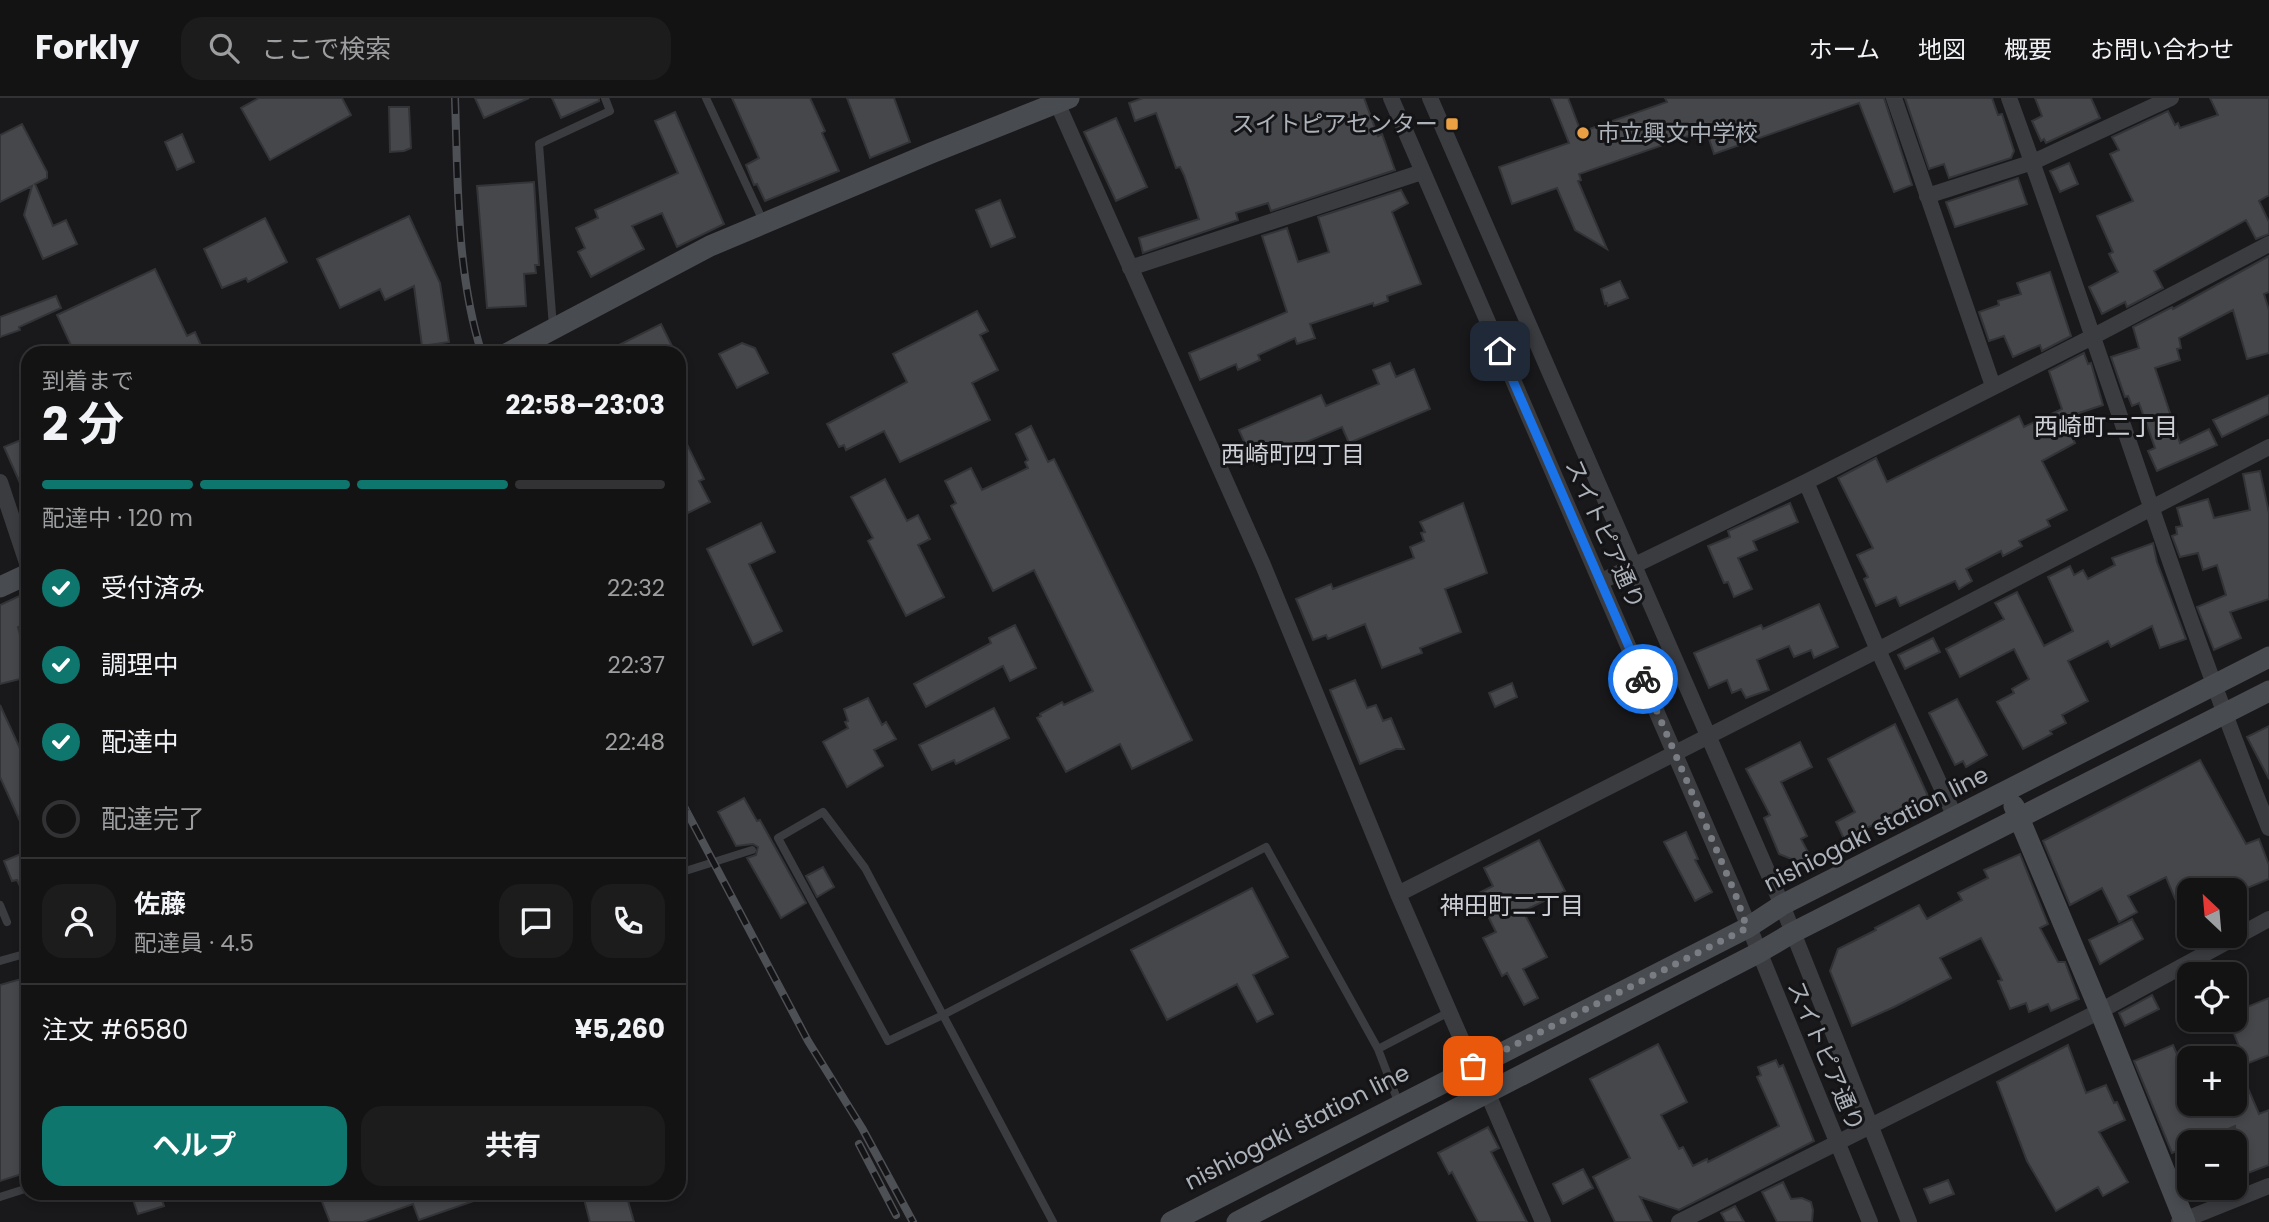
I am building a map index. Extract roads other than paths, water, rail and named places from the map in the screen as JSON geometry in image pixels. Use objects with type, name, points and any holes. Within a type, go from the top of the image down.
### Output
[{"type":"main road","points":[[520,346],[678,261],[1060,99]]},
{"type":"main road","points":[[0,587],[21,577]]},
{"type":"main road","name":"nishiogaki station line","points":[[1171,1222],[1747,928],[1782,905],[2269,657]]},
{"type":"main road","points":[[1237,1222],[1792,933],[2269,691]]},
{"type":"main road","points":[[2007,792],[2100,1011],[2183,1221]]},
{"type":"street","name":"スイトピア通り","points":[[1391,98],[1735,893],[1747,928],[1870,1222]]},
{"type":"street","name":"スイトピア通り","points":[[1430,98],[1782,905],[1909,1222]]},
{"type":"street","points":[[1894,98],[1993,386]]},
{"type":"street","points":[[2009,98],[2094,336],[2223,714],[2269,828]]},
{"type":"street","points":[[1927,196],[2033,163],[2171,98]]},
{"type":"street","points":[[1060,99],[1130,268],[1263,565],[1398,894],[1543,1222]]},
{"type":"street","points":[[1130,268],[1422,172]]},
{"type":"street","points":[[1602,581],[1806,482],[2269,244]]},
{"type":"street","points":[[1398,894],[2269,447]]},
{"type":"street","points":[[0,482],[21,545]]},
{"type":"street","points":[[1806,482],[1878,650],[1955,817]]},
{"type":"street","points":[[1679,1222],[2100,1011],[2269,919]]},
{"type":"street","points":[[2183,1221],[2269,1186]]},
{"type":"lane","points":[[554,327],[539,144],[610,111],[605,98]]},
{"type":"lane","points":[[706,98],[764,223]]},
{"type":"lane","points":[[1053,1222],[943,1015],[865,868],[823,812],[774,839],[888,1041],[943,1015],[1266,847],[1378,1049],[1399,1104]]},
{"type":"lane","points":[[686,871],[752,850]]},
{"type":"lane","points":[[0,905],[7,922]]},
{"type":"lane","points":[[0,961],[21,955]]},
{"type":"lane","points":[[1378,1049],[1449,1012]]},
{"type":"lane","points":[[0,1197],[21,1190]]},
{"type":"railway","points":[[455,98],[463,260],[473,323],[480,346]]},
{"type":"railway","points":[[686,810],[808,1041],[862,1128],[913,1222]]},
{"type":"railway","points":[[859,1144],[896,1215]]},
{"type":"place","name":"スイトピアセンター","points":[[1452,124]]},
{"type":"place","name":"市立興文中学校","points":[[1583,133]]},
{"type":"district","name":"西崎町二丁目","points":[[2106,426]]},
{"type":"district","name":"西崎町四丁目","points":[[1293,454]]},
{"type":"district","name":"神田町二丁目","points":[[1512,905]]}]
